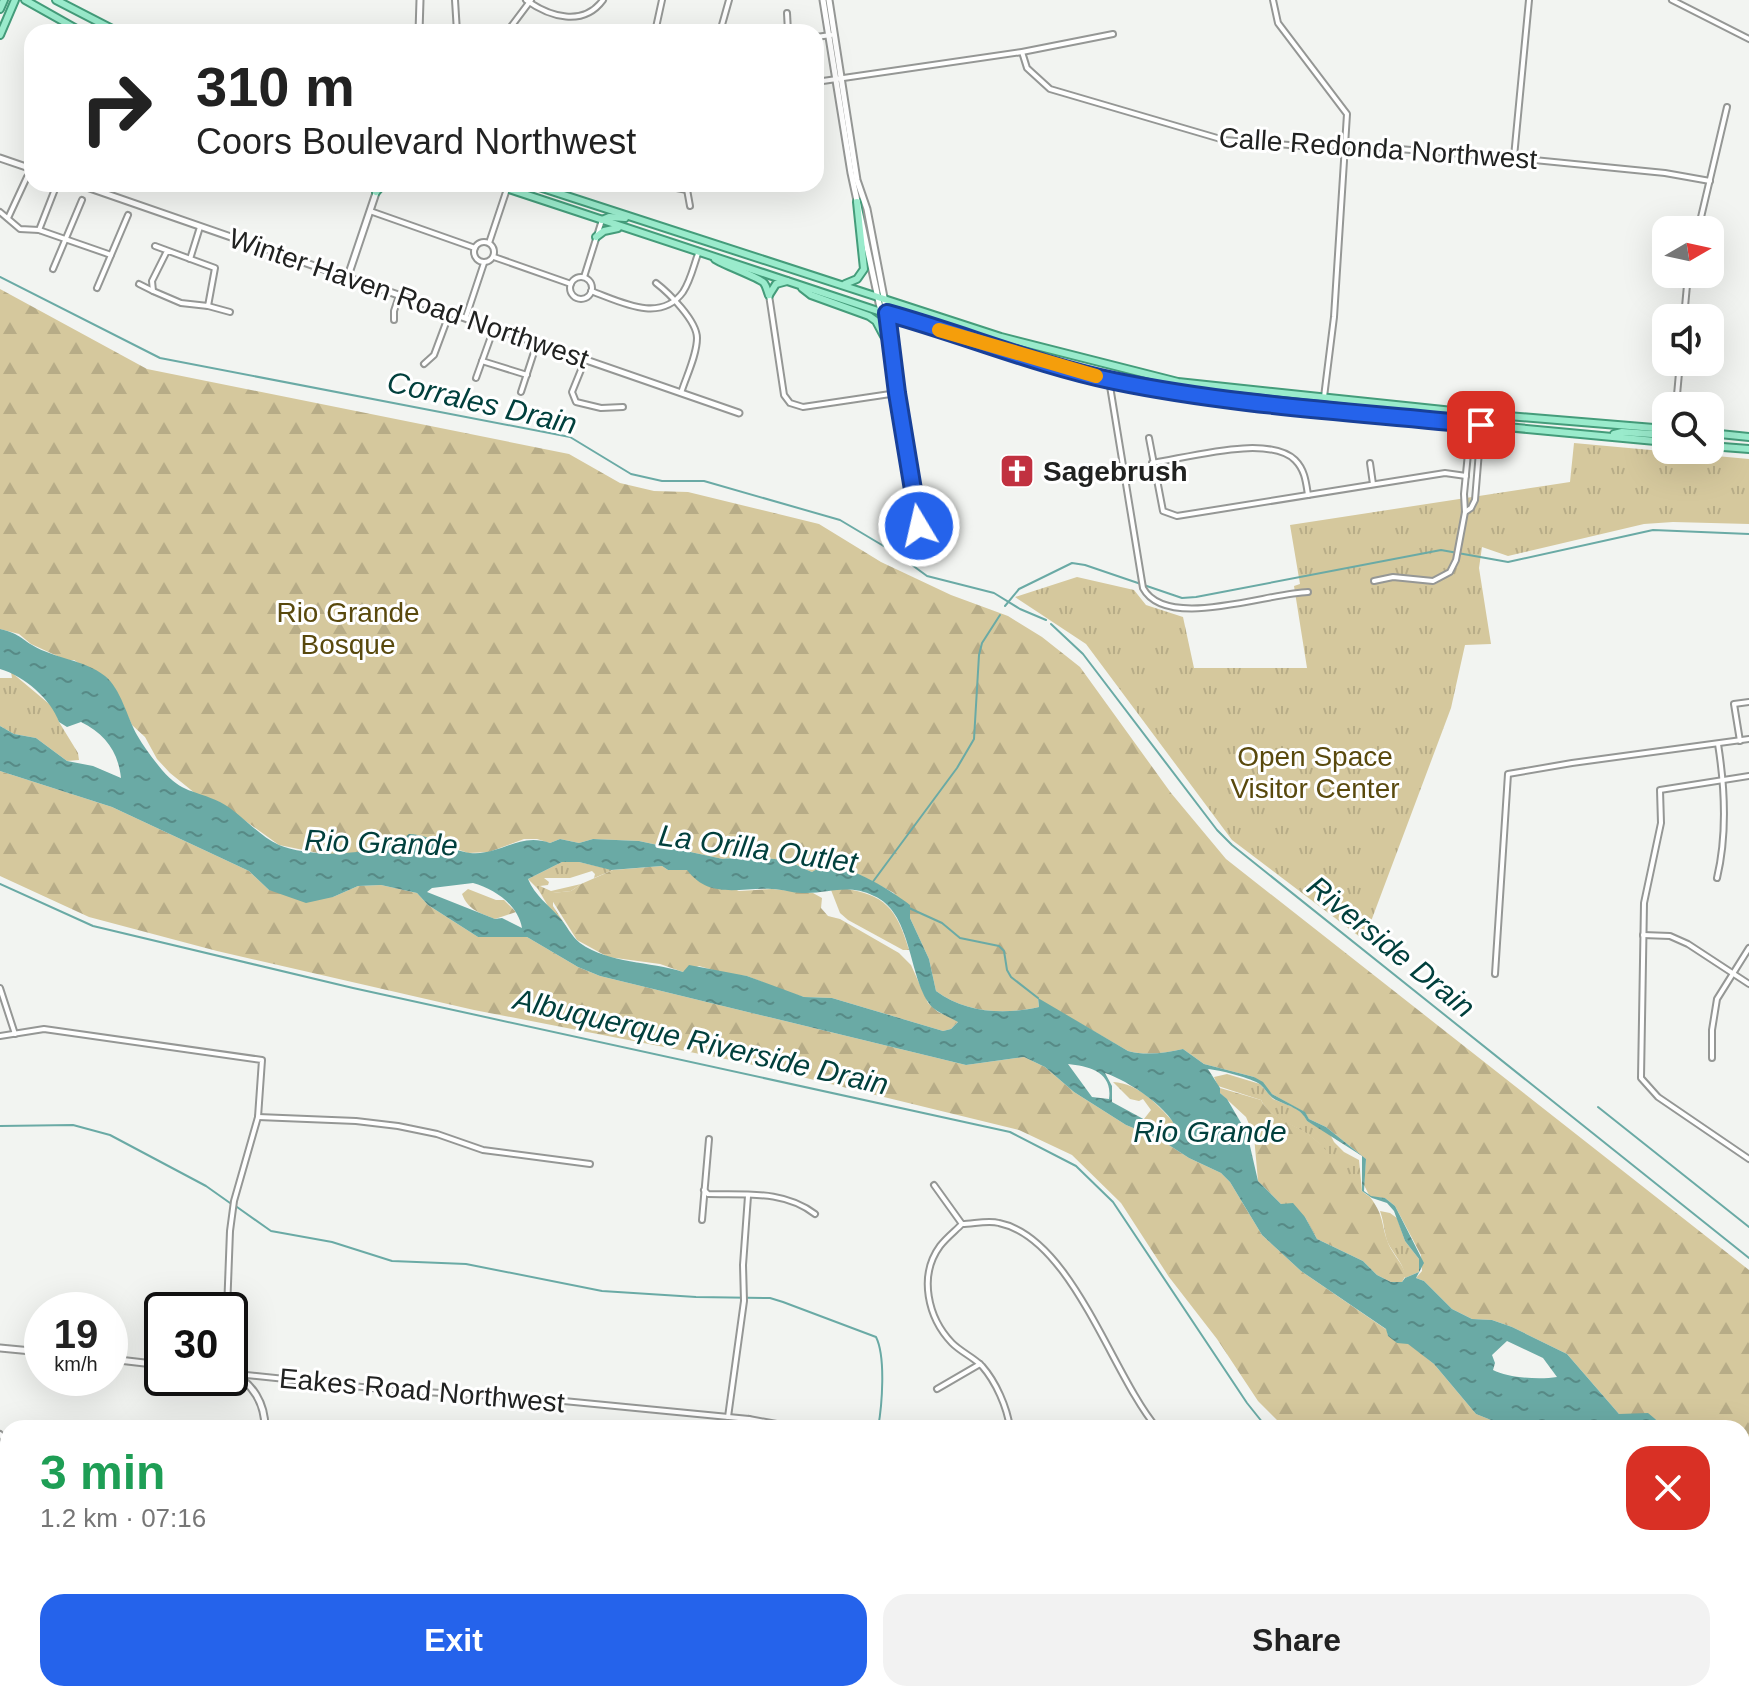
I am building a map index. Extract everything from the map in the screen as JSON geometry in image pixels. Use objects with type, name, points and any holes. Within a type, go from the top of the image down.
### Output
[{"type":"main road","points":[[0,9],[4,0]]},
{"type":"main road","points":[[0,35],[15,0]]},
{"type":"main road","points":[[25,0],[68,24]]},
{"type":"main road","points":[[56,0],[102,24]]},
{"type":"main road","points":[[516,192],[884,312],[1109,380],[1240,402],[1652,441]]},
{"type":"main road","points":[[555,192],[1001,337],[1178,382],[1482,414],[1652,428]]},
{"type":"main road","points":[[844,284],[857,279],[864,269],[857,202]]},
{"type":"main road","points":[[602,220],[618,216],[695,241],[709,241]]},
{"type":"main road","points":[[596,237],[604,231],[625,227]]},
{"type":"main road","points":[[702,252],[731,269],[759,280],[765,284],[769,295]]},
{"type":"main road","points":[[769,295],[776,284],[790,281],[811,295],[869,316],[876,321],[884,336]]},
{"type":"main road","points":[[1607,436],[1622,432],[1652,434]]},
{"type":"main road","points":[[1724,434],[1749,437]]},
{"type":"main road","points":[[1724,447],[1749,449]]},
{"type":"street","points":[[419,24],[420,0]]},
{"type":"street","points":[[455,0],[456,24]]},
{"type":"street","points":[[513,24],[529,1],[559,16],[571,18],[594,11],[603,0]]},
{"type":"street","points":[[657,24],[662,0]]},
{"type":"street","points":[[722,24],[729,0]]},
{"type":"street","points":[[823,0],[857,202],[882,297]]},
{"type":"street","points":[[829,0],[831,35]]},
{"type":"street","points":[[1273,0],[1278,23],[1347,114],[1334,317],[1324,397]]},
{"type":"street","points":[[1514,158],[1529,0]]},
{"type":"street","points":[[1672,0],[1749,39]]},
{"type":"street","points":[[787,13],[788,24]]},
{"type":"street","points":[[824,81],[1022,52],[1113,34]]},
{"type":"street","points":[[824,36],[831,35]]},
{"type":"street","name":"Calle Redonda Northwest","points":[[1022,52],[1027,68],[1050,89],[1224,140],[1302,146],[1347,145],[1514,158],[1665,173],[1710,181]]},
{"type":"street","points":[[838,78],[858,187],[867,209],[920,528]]},
{"type":"street","points":[[1701,216],[1727,107]]},
{"type":"street","points":[[0,158],[24,166]]},
{"type":"street","points":[[8,218],[24,183]]},
{"type":"street","points":[[39,230],[54,192]]},
{"type":"street","name":"Winter Haven Road Northwest","points":[[101,192],[739,413]]},
{"type":"street","points":[[347,279],[376,192]]},
{"type":"street","points":[[489,243],[506,192]]},
{"type":"street","points":[[687,192],[690,206]]},
{"type":"street","points":[[53,269],[82,200]]},
{"type":"street","points":[[370,211],[475,248]]},
{"type":"street","points":[[0,212],[20,229],[39,230],[111,255]]},
{"type":"street","points":[[97,288],[128,215]]},
{"type":"street","points":[[584,277],[602,220]]},
{"type":"street","points":[[190,259],[201,227]]},
{"type":"street","points":[[475,248],[481,243],[489,243]]},
{"type":"street","points":[[489,243],[494,249],[494,257]]},
{"type":"street","points":[[155,246],[215,268],[208,306]]},
{"type":"street","points":[[475,248],[476,258],[484,263]]},
{"type":"street","points":[[153,291],[152,281],[167,251]]},
{"type":"street","points":[[591,291],[641,309],[661,307],[675,301],[687,285],[702,252]]},
{"type":"street","points":[[466,317],[484,263],[494,257]]},
{"type":"street","points":[[494,257],[571,284]]},
{"type":"street","points":[[577,277],[584,277],[590,282],[591,291],[583,298],[576,297],[571,292],[571,284],[577,277]]},
{"type":"street","points":[[656,283],[694,325],[697,338],[681,393]]},
{"type":"street","points":[[139,284],[181,303],[230,312]]},
{"type":"street","points":[[769,295],[784,395],[790,403],[803,407],[897,393]]},
{"type":"street","points":[[394,320],[399,296]]},
{"type":"street","points":[[424,364],[434,355],[450,312]]},
{"type":"street","points":[[884,312],[884,336],[892,383],[897,393]]},
{"type":"street","points":[[476,378],[494,327]]},
{"type":"street","points":[[521,392],[537,343]]},
{"type":"street","points":[[585,359],[572,392],[576,402],[601,408],[623,407]]},
{"type":"street","points":[[482,361],[527,375]]},
{"type":"street","points":[[1109,380],[1143,588],[1151,601],[1184,610],[1288,592],[1308,592]]},
{"type":"street","points":[[1374,581],[1393,577],[1433,581],[1450,572],[1456,560],[1465,512],[1472,413]]},
{"type":"street","points":[[1465,512],[1475,500],[1482,414]]},
{"type":"street","points":[[1149,438],[1163,511],[1177,516],[1445,473],[1466,476]]},
{"type":"street","points":[[1152,463],[1258,447],[1280,451],[1294,459],[1304,472],[1308,495]]},
{"type":"street","points":[[1370,463],[1373,485]]},
{"type":"street","points":[[1740,741],[1734,704],[1749,702]]},
{"type":"street","points":[[1495,974],[1508,774],[1749,739]]},
{"type":"street","points":[[1717,878],[1722,858],[1724,778],[1718,744]]},
{"type":"street","points":[[1749,776],[1660,790],[1661,823],[1644,903],[1641,1078],[1658,1097],[1749,1159]]},
{"type":"street","points":[[1643,935],[1670,936],[1688,944],[1749,984]]},
{"type":"street","points":[[1712,1058],[1717,999],[1749,948]]},
{"type":"street","points":[[0,988],[15,1034]]},
{"type":"street","points":[[0,1036],[44,1029],[262,1060],[258,1117],[234,1201],[228,1292]]},
{"type":"street","points":[[258,1117],[398,1126],[437,1134],[483,1150],[590,1164]]},
{"type":"street","points":[[702,1220],[709,1139]]},
{"type":"street","points":[[934,1185],[962,1224]]},
{"type":"street","points":[[704,1190],[708,1194],[785,1198],[802,1204],[815,1214]]},
{"type":"street","points":[[728,1417],[744,1301],[748,1196]]},
{"type":"street","points":[[1008,1420],[1002,1400],[980,1364],[954,1345],[940,1328],[930,1308],[927,1286],[933,1258],[962,1224],[998,1222],[1028,1235],[1065,1273],[1094,1319],[1149,1420]]},
{"type":"street","points":[[0,1348],[24,1350]]},
{"type":"street","points":[[937,1389],[980,1364]]},
{"type":"street","name":"Eakes Road Northwest","points":[[248,1376],[391,1390],[543,1399],[755,1420]]},
{"type":"street","points":[[248,1387],[262,1406],[264,1420]]},
{"type":"green space","name":"Rio Grande Bosque","points":[[0,289],[147,369],[569,454],[620,483],[654,491],[688,492],[819,524],[881,562],[951,595],[1008,616],[1042,637],[1080,667],[1171,793],[1226,859],[1749,1270],[1749,1420],[1656,1420],[1649,1416],[1619,1414],[1567,1354],[1512,1327],[1492,1320],[1472,1319],[1452,1309],[1424,1281],[1416,1278],[1422,1271],[1421,1255],[1395,1206],[1385,1198],[1370,1197],[1364,1185],[1366,1159],[1326,1127],[1272,1094],[1254,1077],[1204,1064],[1183,1049],[1156,1053],[1128,1051],[1038,999],[1039,1007],[999,1011],[972,1008],[947,998],[936,991],[929,959],[910,918],[894,893],[858,874],[824,866],[812,872],[777,859],[723,859],[639,841],[593,839],[579,843],[560,839],[550,843],[524,839],[489,852],[468,853],[448,846],[397,843],[349,854],[323,854],[279,845],[219,802],[196,794],[170,773],[157,759],[145,737],[132,725],[114,687],[74,660],[66,660],[31,644],[19,634],[0,629]]},
{"type":"green space","name":"Open Space Visitor Center","points":[[1574,443],[1652,450],[1652,464],[1724,464],[1724,457],[1749,459],[1749,524],[1644,524],[1508,556],[1482,547],[1479,568],[1491,644],[1465,645],[1451,708],[1364,940],[1232,840],[1086,644],[1015,597],[1077,577],[1134,590],[1146,605],[1183,617],[1194,668],[1307,668],[1294,586],[1300,584],[1290,525],[1570,482]]},
{"type":"green space","points":[[11,672],[54,708],[79,760],[67,761],[36,738],[14,734],[0,726],[0,678],[12,678]]},
{"type":"green space","points":[[0,771],[112,807],[249,871],[269,890],[333,897],[358,886],[381,885],[417,893],[428,905],[478,937],[527,937],[578,967],[600,976],[966,1065],[1024,1057],[1045,1067],[1074,1092],[1126,1125],[1158,1138],[1189,1158],[1221,1173],[1230,1182],[1262,1235],[1301,1271],[1387,1330],[1388,1336],[1408,1343],[1434,1364],[1476,1414],[1491,1420],[1277,1420],[1258,1401],[1217,1339],[1169,1277],[1121,1203],[1072,1155],[1019,1130],[741,1062],[474,1010],[217,951],[89,917],[0,876]]},
{"type":"green space","points":[[562,862],[579,862],[613,870],[594,878],[592,871],[570,878],[544,878],[548,885],[540,886],[551,891],[581,884],[571,891],[553,893],[553,906],[571,934],[528,879]]},
{"type":"green space","points":[[662,866],[668,870],[687,870],[739,891],[772,889],[813,893],[822,898],[821,908],[828,916],[840,919],[899,953],[911,965],[928,1003],[938,1012],[959,1021],[951,1029],[943,1031],[832,998],[804,997],[747,976],[699,966],[683,972],[660,964],[608,957],[577,940],[550,897],[552,893],[571,891],[613,870]]},
{"type":"green space","points":[[842,888],[869,895],[887,906],[899,924],[909,950],[903,950],[840,913],[831,890]]},
{"type":"green space","points":[[468,889],[504,900],[516,912],[495,919],[480,913],[471,907],[462,894]]},
{"type":"green space","points":[[1227,1074],[1260,1084],[1273,1099],[1295,1108],[1307,1121],[1330,1134],[1344,1152],[1359,1160],[1362,1191],[1317,1142],[1276,1116],[1261,1100],[1218,1086],[1214,1077]]},
{"type":"green space","points":[[1113,1082],[1123,1083],[1148,1097],[1176,1125],[1173,1130],[1163,1129],[1144,1119],[1151,1110],[1143,1099],[1130,1099]]},
{"type":"green space","points":[[1220,1088],[1261,1100],[1270,1112],[1306,1132],[1370,1197],[1380,1213],[1389,1245],[1406,1275],[1402,1282],[1391,1282],[1377,1275],[1363,1261],[1317,1239],[1305,1217],[1281,1204],[1258,1181],[1254,1136],[1246,1117],[1220,1093]]},
{"type":"green space","points":[[1380,1211],[1397,1218],[1405,1241],[1419,1259],[1419,1272],[1405,1278],[1387,1239]]},
{"type":"water","name":"Rio Grande","points":[[0,629],[14,633],[41,650],[78,662],[105,676],[115,688],[133,728],[169,778],[182,787],[220,802],[271,841],[293,849],[328,853],[364,851],[409,834],[470,853],[491,851],[528,840],[550,843],[560,839],[579,843],[593,839],[639,841],[723,859],[777,859],[812,872],[824,866],[834,866],[857,873],[910,905],[910,918],[929,959],[936,991],[947,998],[972,1008],[1013,1011],[1039,1007],[1038,998],[1128,1051],[1156,1053],[1183,1049],[1204,1064],[1263,1082],[1272,1094],[1305,1112],[1309,1119],[1326,1127],[1366,1159],[1364,1191],[1371,1196],[1385,1198],[1395,1206],[1424,1263],[1416,1278],[1424,1281],[1452,1309],[1472,1319],[1492,1320],[1512,1327],[1567,1354],[1619,1414],[1648,1413],[1656,1420],[1491,1420],[1476,1414],[1434,1364],[1408,1344],[1397,1343],[1388,1336],[1386,1329],[1301,1271],[1262,1235],[1230,1182],[1221,1173],[1189,1158],[1158,1138],[1126,1125],[1074,1092],[1045,1067],[1024,1057],[966,1065],[600,976],[578,967],[527,937],[478,937],[428,905],[417,893],[381,885],[358,886],[333,897],[306,903],[269,890],[249,871],[112,807],[0,771],[0,726],[14,734],[36,738],[67,761],[93,766],[121,778],[109,744],[97,732],[81,722],[67,727],[59,722],[50,705],[18,677],[0,669]],"holes":[[[562,862],[579,862],[611,870],[662,866],[668,870],[687,870],[705,885],[716,889],[864,892],[886,904],[895,915],[928,1002],[937,1011],[958,1022],[951,1029],[943,1031],[832,998],[804,997],[747,976],[689,965],[683,972],[604,955],[577,940],[528,879]],[[473,883],[497,894],[511,905],[522,928],[427,892],[432,888]],[[1068,1064],[1098,1072],[1107,1082],[1109,1099],[1092,1097]],[[1208,1069],[1258,1083],[1273,1098],[1298,1110],[1307,1121],[1362,1156],[1362,1191],[1387,1203],[1394,1211],[1405,1241],[1419,1259],[1419,1272],[1402,1282],[1391,1282],[1377,1275],[1363,1261],[1317,1239],[1293,1203],[1281,1204],[1258,1181],[1247,1133],[1227,1099],[1220,1093]],[[1105,1073],[1137,1089],[1159,1106],[1175,1125],[1178,1134],[1171,1134],[1112,1102],[1112,1086]],[[1507,1341],[1543,1358],[1557,1377],[1507,1375],[1493,1370],[1495,1363],[1492,1355]]]},
{"type":"waterway","name":"Corrales Drain","points":[[0,277],[160,358],[570,437],[631,474],[662,481],[704,481],[840,520],[927,576],[994,593],[1046,620]]},
{"type":"waterway","points":[[1005,606],[1019,589],[1072,563],[1182,598],[1441,550],[1508,562],[1653,530],[1749,534]]},
{"type":"waterway","name":"La Orilla Outlet","points":[[872,883],[957,768],[974,739],[979,655],[982,643],[1000,615]]},
{"type":"waterway","name":"Riverside Drain","points":[[1051,624],[1083,654],[1217,830],[1232,845],[1749,1258]]},
{"type":"waterway","name":"Albuquerque Riverside Drain","points":[[0,884],[93,926],[353,988],[1010,1132],[1076,1166],[1113,1202],[1261,1420]]},
{"type":"waterway","points":[[909,908],[942,923],[960,938],[999,946],[1004,951],[1011,977],[1038,998]]},
{"type":"waterway","points":[[1598,1107],[1749,1227]]},
{"type":"waterway","points":[[0,1126],[73,1125],[110,1135],[206,1186],[230,1203]]},
{"type":"waterway","points":[[237,1207],[271,1231],[332,1242],[392,1261],[466,1264],[602,1291],[770,1298],[783,1302],[876,1337],[882,1369],[879,1420]]},
{"type":"slow traffic","points":[[939,330],[1096,376]]},
{"type":"place","name":"Sagebrush","points":[[1017,471]]},
{"type":"route","points":[[919,526],[887,313],[1129,384],[1240,402],[1481,425]]}]
